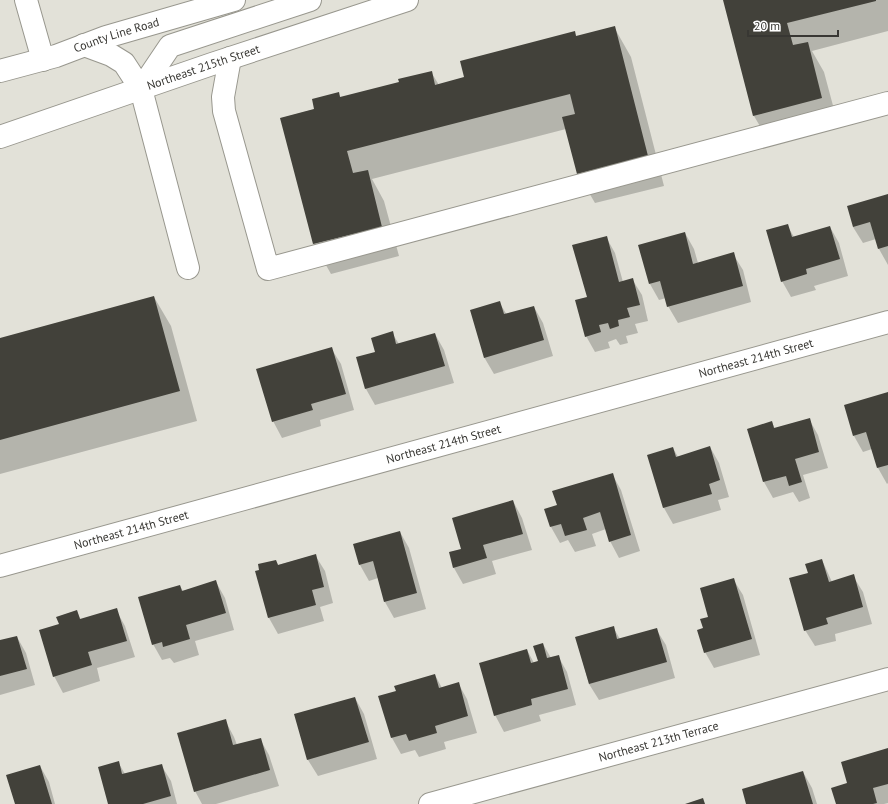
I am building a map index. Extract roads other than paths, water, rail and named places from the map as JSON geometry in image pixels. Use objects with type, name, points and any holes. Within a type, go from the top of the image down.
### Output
[{"type":"street","points":[[26,0],[43,60]]},
{"type":"street","name":"County Line Road","points":[[0,71],[43,60],[200,5],[234,0]]},
{"type":"street","points":[[141,89],[170,46],[310,0]]},
{"type":"street","name":"Northeast 215th Street","points":[[0,137],[230,58],[407,0]]},
{"type":"street","points":[[84,45],[111,55],[124,63],[141,89],[188,268]]},
{"type":"street","points":[[230,58],[223,97],[224,111],[268,269],[888,103]]},
{"type":"street","name":"Northeast 214th Street","points":[[0,566],[888,322]]},
{"type":"street","name":"Northeast 213th Terrace","points":[[430,804],[888,679]]}]
